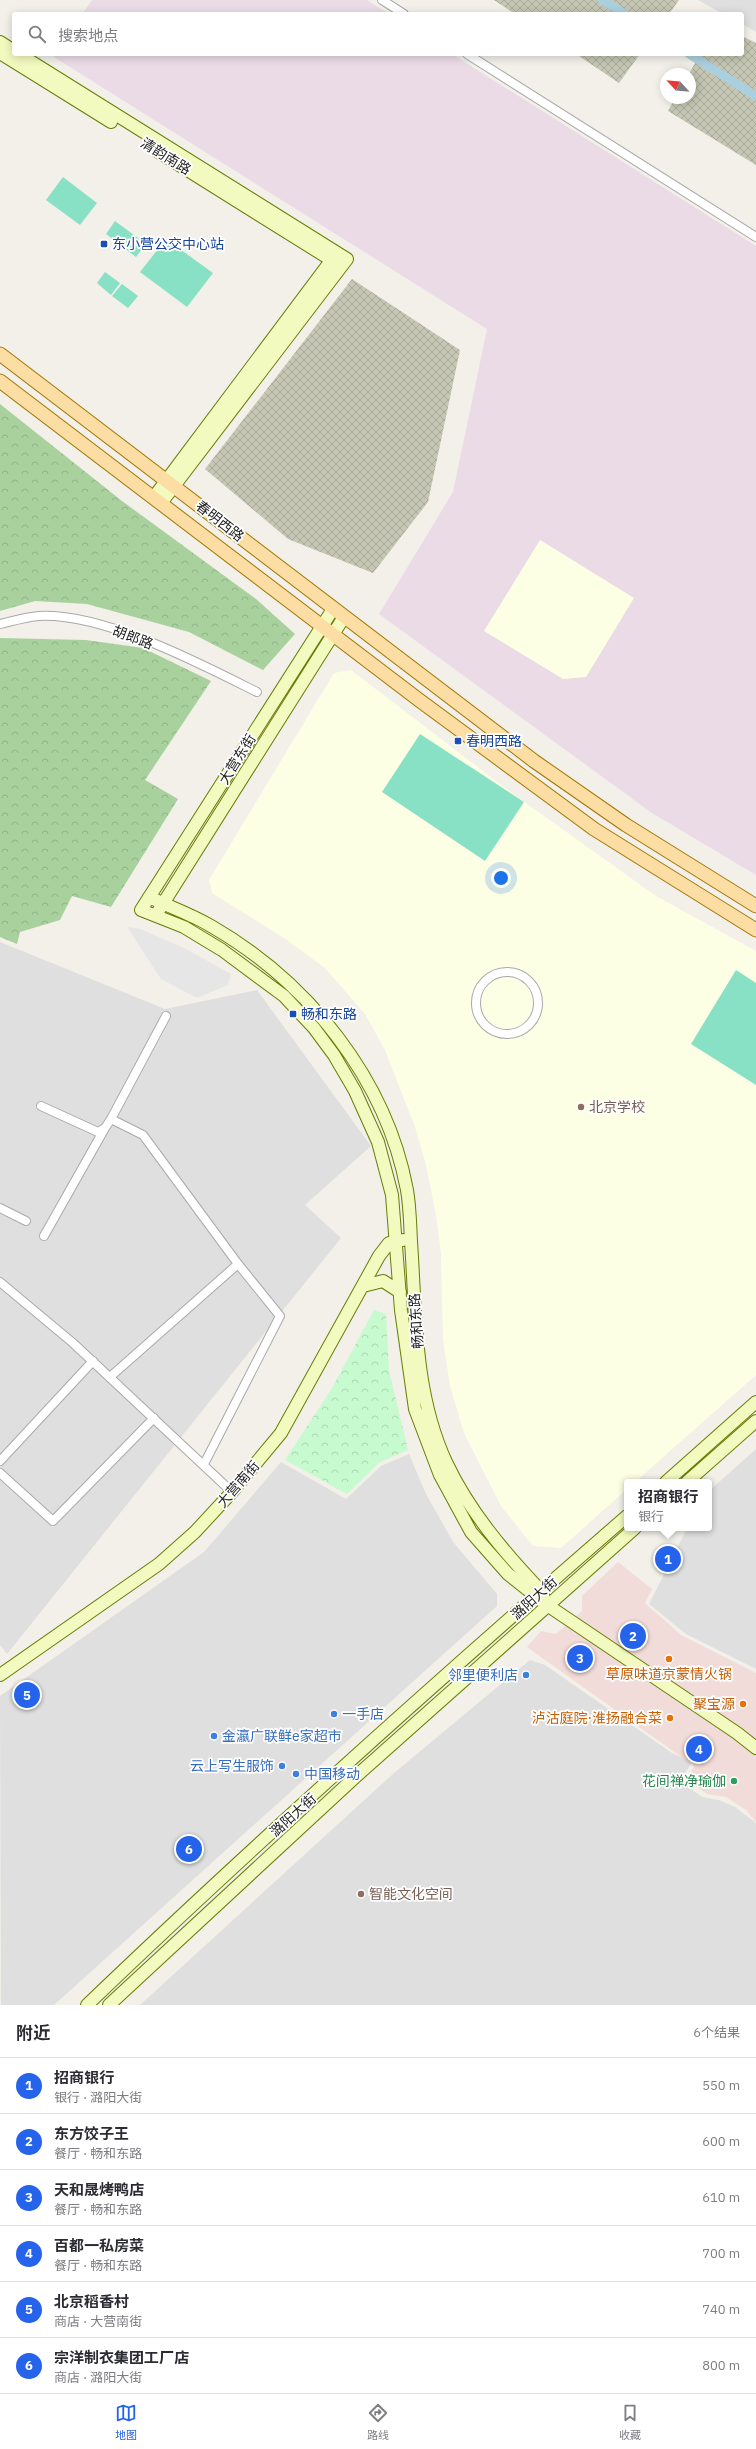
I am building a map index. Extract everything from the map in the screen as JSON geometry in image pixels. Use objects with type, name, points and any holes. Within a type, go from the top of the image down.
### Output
[{"type":"main road","points":[[0,42],[12,50]]},
{"type":"main road","name":"清韵南路","points":[[0,53],[337,260]]},
{"type":"main road","name":"清韵南路","points":[[22,56],[337,260]]},
{"type":"main road","points":[[158,500],[337,260]]},
{"type":"main road","name":"春明西路","points":[[0,354],[534,761],[626,825],[756,906]]},
{"type":"main road","name":"春明西路","points":[[0,381],[158,500],[418,700],[594,830],[756,930]]},
{"type":"main road","name":"大营东街","points":[[156,916],[328,630],[333,608]]},
{"type":"main road","name":"大营东街","points":[[141,910],[328,630],[344,617]]},
{"type":"main road","name":"畅和东路","points":[[149,897],[210,925],[271,966],[302,994],[331,1028],[358,1067],[383,1114],[407,1191],[418,1352],[427,1405],[445,1460],[467,1500],[494,1538],[547,1606],[718,1719],[756,1748]]},
{"type":"main road","name":"畅和东路","points":[[141,910],[184,927],[222,950],[254,972],[284,996],[318,1033],[355,1090],[378,1142],[392,1194],[400,1292],[414,1409],[440,1475],[471,1532],[508,1574],[538,1594]]},
{"type":"main road","points":[[396,1240],[410,1239]]},
{"type":"main road","name":"大营南街","points":[[0,1675],[159,1564],[195,1532],[232,1492],[281,1434],[379,1256],[389,1243],[396,1240]]},
{"type":"main road","points":[[363,1286],[383,1281],[400,1292]]},
{"type":"main road","points":[[669,1479],[756,1402]]},
{"type":"main road","points":[[690,1479],[756,1421]]},
{"type":"main road","name":"潞阳大街","points":[[87,2005],[161,1935],[538,1594],[624,1519]]},
{"type":"main road","name":"潞阳大街","points":[[109,2005],[353,1779],[632,1531]]},
{"type":"street","points":[[382,0],[401,12]]},
{"type":"street","points":[[470,56],[756,237]]},
{"type":"street","name":"胡郎路","points":[[0,624],[39,616],[70,618],[100,625],[189,658],[257,692]]},
{"type":"street","points":[[503,972],[513,973],[530,982],[538,1000],[537,1011],[533,1020],[525,1028],[516,1033],[505,1034],[494,1032],[486,1026],[479,1017],[476,1007],[476,997],[486,980],[503,972]]},
{"type":"street","points":[[44,1236],[111,1119],[166,1016]]},
{"type":"street","points":[[41,1106],[98,1132],[105,1128]]},
{"type":"street","points":[[111,1119],[143,1135],[238,1264],[280,1316],[204,1464]]},
{"type":"street","points":[[0,1208],[26,1221]]},
{"type":"street","points":[[110,1377],[238,1264]]},
{"type":"street","points":[[0,1282],[93,1361],[232,1492]]},
{"type":"street","points":[[0,1461],[93,1361]]},
{"type":"street","points":[[0,1473],[53,1521],[154,1418]]},
{"type":"shaded area","points":[[92,0],[367,0],[386,12],[83,12]]},
{"type":"shaded area","points":[[494,0],[679,0],[670,12],[512,12]]},
{"type":"shaded area","points":[[698,0],[756,0],[756,32],[744,25],[744,12],[719,12]]},
{"type":"shaded area","points":[[744,37],[756,43],[756,165],[668,111],[672,104],[696,104],[696,68],[692,68],[699,56],[744,56]]},
{"type":"shaded area","points":[[455,56],[756,246],[756,875],[652,813],[379,614],[453,492],[487,329],[54,57]]},
{"type":"shaded area","points":[[579,56],[639,56],[619,83]]},
{"type":"shaded area","points":[[352,279],[460,350],[428,502],[373,573],[288,539],[205,469]]},
{"type":"shaded area","points":[[540,540],[634,598],[586,677],[563,679],[484,631]]},
{"type":"shaded area","name":"北京学校","points":[[351,670],[509,791],[656,896],[756,951],[756,1375],[638,1479],[624,1479],[624,1492],[561,1548],[533,1546],[501,1506],[464,1433],[450,1386],[443,1339],[441,1254],[436,1215],[426,1165],[415,1127],[385,1050],[365,1014],[325,968],[284,938],[212,893],[209,880],[334,673]]},
{"type":"shaded area","points":[[127,927],[140,929],[184,948],[231,974],[228,985],[197,998],[161,979]]},
{"type":"shaded area","points":[[0,942],[165,1009],[257,990],[371,1146],[305,1205],[341,1238],[7,1654],[0,1645]]},
{"type":"shaded area","points":[[756,1449],[756,1669],[686,1634],[649,1604],[686,1531],[712,1531],[712,1488]]},
{"type":"shaded area","points":[[409,1454],[426,1494],[453,1542],[497,1594],[497,1606],[54,2005],[1,2005],[0,1696],[204,1552],[281,1462],[346,1499],[381,1466]]},
{"type":"shaded area","points":[[618,1562],[652,1589],[645,1603],[681,1635],[756,1673],[756,1822],[746,1810],[726,1797],[707,1794],[687,1780],[694,1766],[527,1647],[541,1631],[556,1634],[582,1611],[582,1596]]},
{"type":"shaded area","points":[[530,1660],[545,1665],[672,1753],[692,1762],[680,1781],[702,1797],[719,1800],[735,1807],[756,1823],[756,2005],[140,2005],[394,1773]]},
{"type":"green space","points":[[63,177],[97,203],[80,225],[46,200]]},
{"type":"green space","points":[[115,221],[146,244],[136,257],[106,234]]},
{"type":"green space","points":[[166,239],[213,273],[187,307],[140,272]]},
{"type":"green space","points":[[105,272],[120,283],[111,295],[97,283]]},
{"type":"green space","points":[[122,284],[138,296],[128,308],[112,296]]},
{"type":"green space","points":[[0,404],[122,501],[256,599],[295,634],[263,670],[189,632],[87,604],[35,601],[0,611]]},
{"type":"green space","points":[[0,638],[86,640],[143,648],[211,681],[145,780],[178,799],[111,907],[72,896],[60,920],[20,932],[17,944],[0,937]]},
{"type":"green space","points":[[420,734],[524,802],[485,861],[382,792]]},
{"type":"green space","points":[[736,970],[756,983],[756,1085],[691,1044]]},
{"type":"green space","points":[[374,1310],[386,1314],[389,1370],[408,1450],[380,1462],[347,1494],[285,1460],[332,1388]]},
{"type":"waterway","points":[[602,0],[622,12]]},
{"type":"waterway","points":[[692,56],[756,96]]},
{"type":"place","name":"东小营公交中心站","points":[[104,244]]},
{"type":"place","name":"春明西路","points":[[458,741]]},
{"type":"place","name":"畅和东路","points":[[293,1014]]},
{"type":"place","name":"北京学校","points":[[581,1107]]},
{"type":"place","name":"招商银行","points":[[668,1559]]},
{"type":"place","name":"东方饺子王","points":[[633,1636]]},
{"type":"place","name":"天和晟烤鸭店","points":[[580,1658]]},
{"type":"place","name":"草原味道京蒙情火锅","points":[[669,1659]]},
{"type":"place","name":"邻里便利店","points":[[526,1675]]},
{"type":"place","name":"北京稻香村","points":[[27,1695]]},
{"type":"place","name":"聚宝源","points":[[743,1704]]},
{"type":"place","name":"一手店","points":[[334,1714]]},
{"type":"place","name":"泸沽庭院·淮扬融合菜","points":[[670,1718]]},
{"type":"place","name":"金瀛广联鲜e家超市","points":[[214,1736]]},
{"type":"place","name":"百都一私房菜","points":[[699,1749]]},
{"type":"place","name":"云上写生服饰","points":[[282,1766]]},
{"type":"place","name":"中国移动","points":[[296,1774]]},
{"type":"place","name":"花间禅净瑜伽","points":[[734,1781]]},
{"type":"place","name":"宗洋制衣集团工厂店","points":[[189,1849]]},
{"type":"place","name":"智能文化空间","points":[[361,1894]]}]
